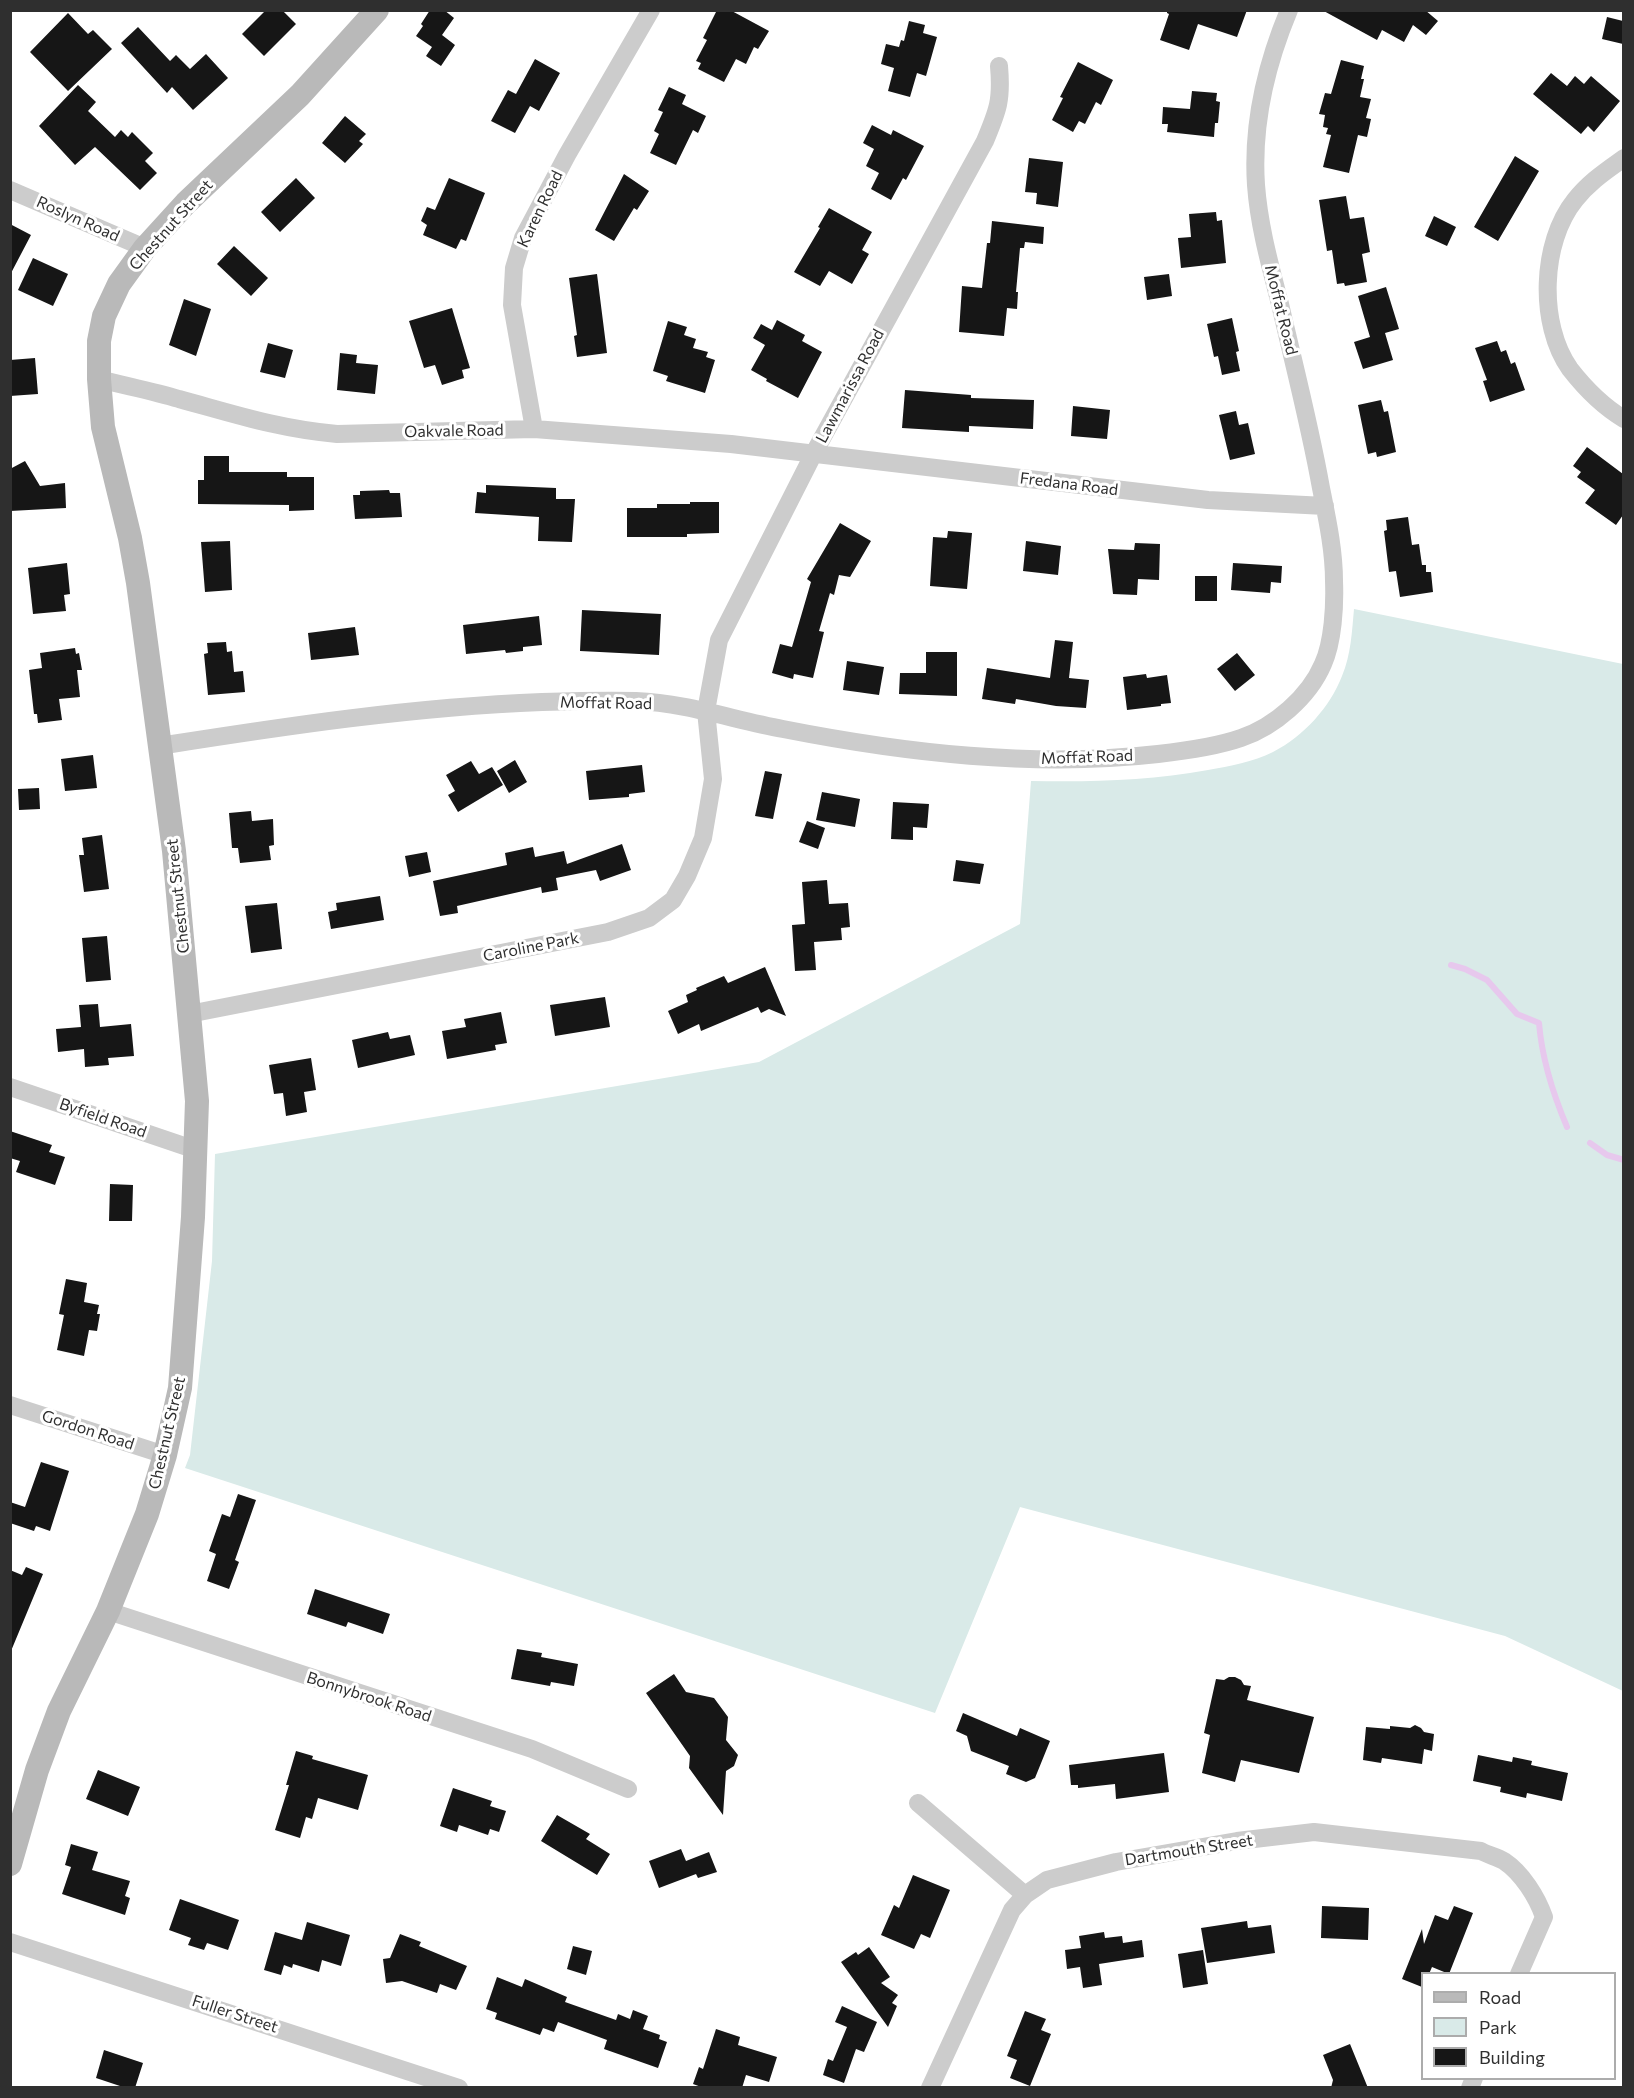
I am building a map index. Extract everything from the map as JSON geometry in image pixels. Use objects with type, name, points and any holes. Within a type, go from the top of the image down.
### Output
[{"type":"main road","name":"Chestnut Street","points":[[10,1864],[37,1770],[59,1711],[108,1611],[147,1514],[165,1455],[180,1388],[187,1307],[197,1101],[174,850],[138,583],[130,538],[103,427],[99,341],[104,316],[119,284],[145,248],[186,203],[300,95],[377,10]]},
{"type":"street","name":"Karen Road","points":[[534,429],[512,304],[514,268],[523,238],[567,155],[651,10]]},
{"type":"street","name":"Moffat Road","points":[[159,746],[398,711],[494,704],[640,701],[706,711],[781,729],[907,750],[1032,759],[1122,758],[1188,751],[1243,738],[1274,721],[1311,685],[1325,662],[1332,621],[1335,575],[1314,447],[1262,232],[1256,182],[1259,116],[1266,75],[1289,10]]},
{"type":"street","name":"Lawmarissa Road","points":[[706,711],[719,640],[814,453],[985,141],[996,116],[1001,93],[999,66]]},
{"type":"street","points":[[1623,158],[1593,179],[1574,201],[1558,230],[1549,263],[1548,299],[1556,342],[1570,368],[1593,394],[1623,419]]},
{"type":"street","name":"Roslyn Road","points":[[10,190],[145,248]]},
{"type":"street","name":"Oakvale Road","points":[[99,379],[178,398],[261,423],[308,432],[348,434],[534,429],[814,453]]},
{"type":"street","name":"Fredana Road","points":[[814,453],[1208,500],[1324,506]]},
{"type":"street","name":"Caroline Park","points":[[189,1014],[608,932],[649,918],[673,900],[687,876],[703,838],[712,779],[706,711]]},
{"type":"street","name":"Byfield Road","points":[[10,1087],[196,1150]]},
{"type":"street","name":"Gordon Road","points":[[10,1406],[165,1455]]},
{"type":"street","name":"Bonnybrook Road","points":[[108,1611],[532,1749],[628,1789]]},
{"type":"street","points":[[918,1803],[1025,1895]]},
{"type":"street","name":"Dartmouth Street","points":[[930,2088],[1011,1910],[1025,1895],[1047,1880],[1116,1862],[1237,1841],[1314,1832],[1481,1851],[1504,1862],[1524,1881],[1539,1903],[1544,1917],[1520,1972]]},
{"type":"street","name":"Fuller Street","points":[[10,1942],[459,2088]]},
{"type":"green space","points":[[1354,609],[1623,664],[1623,1691],[1505,1636],[1020,1507],[935,1713],[185,1468],[190,1455],[212,1261],[215,1154],[759,1062],[1020,924],[1031,781],[1120,780],[1186,774],[1258,758],[1273,752],[1295,738],[1315,720],[1337,688],[1349,651]]},
{"type":"building","points":[[266,10],[282,10],[296,24],[264,56],[242,34]]},
{"type":"building","points":[[430,10],[444,10],[454,18],[442,35],[455,45],[441,66],[426,56],[432,47],[416,36]]},
{"type":"building","points":[[717,10],[730,10],[769,31],[758,49],[754,47],[746,64],[736,59],[724,82],[698,69],[701,63],[696,61],[707,40],[703,38]]},
{"type":"building","points":[[1167,10],[1247,10],[1237,37],[1198,24],[1189,50],[1160,40],[1169,14]]},
{"type":"building","points":[[1322,10],[1425,10],[1438,21],[1426,35],[1413,25],[1404,42],[1382,30],[1377,40]]},
{"type":"building","points":[[68,13],[88,34],[93,30],[112,49],[68,91],[30,52]]},
{"type":"building","points":[[1607,17],[1623,21],[1623,44],[1602,39]]},
{"type":"building","points":[[909,21],[925,25],[923,33],[937,37],[926,76],[917,73],[910,97],[888,91],[894,68],[881,64],[886,44],[899,47],[901,40],[904,41]]},
{"type":"building","points":[[138,27],[170,61],[176,55],[190,69],[206,54],[228,78],[193,110],[172,87],[167,93],[121,43]]},
{"type":"building","points":[[535,59],[560,73],[539,111],[530,106],[515,133],[491,121],[508,90],[516,94]]},
{"type":"building","points":[[1341,60],[1364,66],[1360,97],[1371,99],[1366,118],[1371,119],[1367,137],[1358,135],[1349,173],[1323,167],[1331,135],[1326,134],[1328,128],[1323,127],[1325,115],[1319,114],[1325,93],[1331,94]]},
{"type":"building","points":[[1078,62],[1113,80],[1101,105],[1096,102],[1085,124],[1079,121],[1073,132],[1052,120],[1063,98],[1060,97]]},
{"type":"building","points":[[1551,73],[1567,86],[1575,76],[1584,84],[1591,76],[1620,101],[1594,132],[1588,126],[1581,134],[1533,94]]},
{"type":"building","points":[[78,85],[96,102],[88,111],[115,137],[121,130],[128,137],[132,132],[153,153],[145,161],[157,173],[140,190],[95,147],[75,165],[39,126]]},
{"type":"building","points":[[669,87],[686,95],[682,104],[706,116],[698,133],[693,130],[676,165],[650,153],[659,134],[654,131],[663,112],[658,110]]},
{"type":"building","points":[[1192,91],[1217,93],[1216,101],[1220,102],[1214,137],[1167,132],[1168,124],[1162,124],[1163,107],[1190,109]]},
{"type":"building","points":[[345,116],[366,134],[359,141],[363,144],[345,163],[322,143]]},
{"type":"building","points":[[872,125],[891,135],[893,130],[924,146],[906,180],[903,178],[891,200],[871,189],[879,173],[866,166],[874,149],[863,143]]},
{"type":"building","points":[[1515,156],[1539,171],[1498,241],[1474,227]]},
{"type":"building","points":[[1029,158],[1063,162],[1058,207],[1036,204],[1037,193],[1025,192]]},
{"type":"building","points":[[624,174],[649,191],[637,210],[634,208],[614,241],[595,230]]},
{"type":"building","points":[[296,178],[315,198],[280,232],[261,212]]},
{"type":"building","points":[[449,178],[485,193],[466,241],[461,239],[456,249],[423,235],[427,225],[421,221],[427,207],[435,210]]},
{"type":"building","points":[[1346,196],[1350,219],[1364,217],[1370,252],[1362,254],[1367,282],[1345,286],[1344,283],[1337,284],[1332,250],[1327,251],[1319,200]]},
{"type":"building","points":[[829,208],[872,232],[862,250],[869,254],[852,284],[829,271],[820,286],[794,272]]},
{"type":"building","points":[[1216,212],[1217,221],[1222,220],[1226,263],[1181,268],[1178,238],[1191,237],[1189,214]]},
{"type":"building","points":[[1434,216],[1456,227],[1447,246],[1425,236]]},
{"type":"building","points":[[992,221],[1044,227],[1043,244],[1025,242],[1024,248],[1020,248],[1016,292],[1018,292],[1017,309],[1007,308],[1004,336],[959,332],[962,286],[982,288]]},
{"type":"building","points":[[10,224],[31,235],[10,275]]},
{"type":"building","points":[[234,246],[268,278],[251,296],[217,264]]},
{"type":"building","points":[[33,258],[68,274],[53,306],[18,290]]},
{"type":"building","points":[[597,274],[607,353],[577,357],[574,336],[577,335],[569,278]]},
{"type":"building","points":[[1169,274],[1172,296],[1147,300],[1144,277]]},
{"type":"building","points":[[1386,287],[1399,329],[1385,333],[1393,360],[1363,369],[1354,342],[1370,337],[1358,296]]},
{"type":"building","points":[[184,299],[211,309],[196,356],[169,345]]},
{"type":"building","points":[[452,308],[470,368],[462,370],[464,378],[442,385],[435,365],[424,368],[409,321]]},
{"type":"building","points":[[1232,318],[1239,351],[1236,352],[1240,371],[1222,375],[1218,356],[1214,357],[1207,324]]},
{"type":"building","points":[[777,320],[805,335],[802,341],[822,352],[798,398],[751,370],[765,345],[753,338],[761,324],[772,330]]},
{"type":"building","points":[[668,321],[687,327],[684,335],[696,339],[693,348],[708,352],[706,357],[715,360],[705,393],[666,381],[668,376],[653,371]]},
{"type":"building","points":[[1497,341],[1501,352],[1506,350],[1511,364],[1515,362],[1525,390],[1490,402],[1483,381],[1487,380],[1475,348]]},
{"type":"building","points":[[268,343],[293,350],[285,378],[260,372]]},
{"type":"building","points":[[340,353],[357,355],[356,363],[378,365],[375,394],[337,390]]},
{"type":"building","points":[[35,358],[38,394],[10,396],[10,360]]},
{"type":"building","points":[[905,390],[971,395],[971,398],[1034,400],[1033,429],[969,426],[969,432],[902,428]]},
{"type":"building","points":[[1381,400],[1384,412],[1388,411],[1396,452],[1377,457],[1376,452],[1368,454],[1358,405]]},
{"type":"building","points":[[1073,406],[1110,410],[1107,439],[1071,436]]},
{"type":"building","points":[[1236,411],[1239,425],[1248,423],[1255,454],[1230,460],[1219,415]]},
{"type":"building","points":[[1587,447],[1623,474],[1623,515],[1616,525],[1585,503],[1595,490],[1577,477],[1581,472],[1573,466]]},
{"type":"building","points":[[204,456],[229,456],[229,472],[287,472],[287,477],[314,477],[314,510],[289,511],[289,505],[198,504],[198,480],[204,480]]},
{"type":"building","points":[[25,461],[40,486],[65,483],[66,508],[10,511],[10,469]]},
{"type":"building","points":[[486,485],[556,488],[556,499],[575,499],[572,542],[538,541],[539,517],[475,513],[477,492],[486,493]]},
{"type":"building","points":[[389,490],[390,493],[400,493],[402,517],[355,519],[353,495],[360,495],[360,491]]},
{"type":"building","points":[[690,502],[719,502],[719,533],[687,534],[687,537],[627,537],[627,508],[657,508],[657,504],[690,504]]},
{"type":"building","points":[[1408,517],[1412,545],[1419,544],[1422,565],[1426,565],[1426,572],[1431,572],[1433,592],[1400,597],[1396,571],[1389,572],[1384,531],[1387,530],[1386,520]]},
{"type":"building","points":[[840,523],[871,541],[850,577],[839,575],[834,595],[830,593],[819,631],[824,632],[813,678],[794,674],[793,679],[772,673],[780,644],[792,647],[811,582],[807,579]]},
{"type":"building","points":[[948,531],[972,533],[967,589],[930,586],[933,537],[947,538]]},
{"type":"building","points":[[230,541],[232,590],[205,592],[201,542]]},
{"type":"building","points":[[1026,541],[1061,546],[1058,575],[1023,571]]},
{"type":"building","points":[[1135,543],[1160,544],[1159,580],[1138,579],[1137,595],[1113,594],[1108,549],[1134,550]]},
{"type":"building","points":[[67,563],[70,594],[64,595],[66,611],[33,614],[28,568]]},
{"type":"building","points":[[1233,563],[1282,566],[1281,583],[1271,582],[1270,593],[1231,590]]},
{"type":"building","points":[[1195,576],[1217,576],[1217,601],[1195,601]]},
{"type":"building","points":[[582,610],[661,614],[659,655],[580,651]]},
{"type":"building","points":[[539,616],[542,645],[523,647],[523,651],[506,653],[505,650],[466,654],[463,625]]},
{"type":"building","points":[[355,627],[359,655],[311,660],[308,633]]},
{"type":"building","points":[[1055,640],[1073,642],[1069,678],[1089,680],[1086,708],[1056,706],[1016,699],[1015,704],[982,699],[987,668],[1050,678]]},
{"type":"building","points":[[226,642],[227,652],[232,651],[234,672],[243,671],[245,692],[208,695],[204,654],[208,653],[207,643]]},
{"type":"building","points":[[75,648],[76,654],[79,653],[82,670],[77,670],[80,697],[59,699],[62,720],[38,723],[37,714],[34,714],[29,670],[42,668],[40,653]]},
{"type":"building","points":[[926,652],[957,652],[957,696],[899,694],[900,673],[926,673]]},
{"type":"building","points":[[1237,653],[1255,675],[1235,691],[1217,669]]},
{"type":"building","points":[[847,661],[884,667],[879,695],[843,690]]},
{"type":"building","points":[[1146,674],[1147,678],[1167,675],[1171,703],[1127,710],[1123,677]]},
{"type":"building","points":[[93,755],[97,788],[65,791],[61,759]]},
{"type":"building","points":[[515,760],[527,782],[509,793],[497,771]]},
{"type":"building","points":[[471,761],[479,774],[492,767],[503,785],[458,812],[448,795],[455,791],[446,775]]},
{"type":"building","points":[[642,765],[645,792],[629,794],[629,797],[589,800],[586,771]]},
{"type":"building","points":[[765,771],[782,774],[773,819],[755,816]]},
{"type":"building","points":[[39,788],[40,809],[19,810],[18,789]]},
{"type":"building","points":[[822,792],[860,799],[855,827],[816,820]]},
{"type":"building","points":[[893,802],[929,804],[927,828],[913,827],[913,840],[891,839]]},
{"type":"building","points":[[251,811],[252,821],[273,819],[274,845],[269,846],[271,860],[240,863],[238,848],[232,848],[229,813]]},
{"type":"building","points":[[807,821],[825,828],[818,849],[799,842]]},
{"type":"building","points":[[102,835],[109,889],[84,892],[79,855],[84,855],[82,838]]},
{"type":"building","points":[[622,844],[631,870],[600,881],[596,870],[556,878],[558,890],[542,893],[541,887],[457,906],[458,913],[440,916],[433,881],[507,865],[505,853],[533,847],[535,857],[564,851],[567,864]]},
{"type":"building","points":[[427,852],[431,872],[409,877],[405,856]]},
{"type":"building","points":[[956,860],[984,864],[980,884],[953,881]]},
{"type":"building","points":[[827,880],[829,904],[848,903],[850,927],[841,928],[842,940],[814,942],[816,970],[795,971],[792,925],[805,924],[802,882]]},
{"type":"building","points":[[380,896],[384,920],[331,929],[328,912],[337,910],[336,903]]},
{"type":"building","points":[[277,903],[282,949],[251,953],[245,906]]},
{"type":"building","points":[[107,936],[111,980],[86,982],[82,938]]},
{"type":"building","points":[[765,967],[786,1016],[769,1009],[761,1013],[758,1007],[701,1031],[699,1024],[678,1034],[668,1011],[688,1002],[686,995],[724,976],[728,983]]},
{"type":"building","points":[[605,997],[610,1027],[555,1036],[550,1005]]},
{"type":"building","points":[[98,1004],[100,1027],[131,1024],[134,1056],[108,1058],[109,1065],[85,1067],[84,1049],[58,1052],[56,1029],[81,1027],[79,1005]]},
{"type":"building","points":[[501,1012],[507,1043],[495,1045],[496,1050],[447,1059],[442,1031],[466,1027],[464,1019]]},
{"type":"building","points":[[388,1032],[390,1039],[410,1035],[415,1055],[358,1068],[352,1040]]},
{"type":"building","points":[[311,1058],[316,1090],[304,1092],[307,1112],[286,1116],[283,1093],[274,1094],[269,1065]]},
{"type":"building","points":[[10,1131],[52,1145],[49,1152],[65,1157],[55,1185],[16,1172],[20,1161],[10,1158]]},
{"type":"building","points":[[110,1184],[133,1185],[132,1221],[109,1221]]},
{"type":"building","points":[[66,1279],[87,1283],[84,1302],[99,1305],[97,1331],[89,1330],[84,1356],[57,1350],[64,1315],[59,1314]]},
{"type":"building","points":[[41,1462],[69,1471],[50,1531],[36,1526],[34,1531],[10,1523],[10,1502],[25,1507]]},
{"type":"building","points":[[238,1494],[256,1500],[235,1560],[239,1562],[229,1589],[207,1581],[216,1554],[209,1551],[222,1514],[230,1517]]},
{"type":"building","points":[[26,1567],[43,1574],[11,1651],[10,1570],[22,1575]]},
{"type":"building","points":[[315,1589],[390,1614],[383,1634],[348,1622],[346,1627],[307,1614]]},
{"type":"building","points":[[517,1649],[542,1653],[541,1657],[578,1664],[574,1686],[551,1682],[550,1686],[511,1679]]},
{"type":"building","points":[[674,1674],[686,1692],[714,1698],[728,1717],[726,1740],[738,1755],[734,1766],[726,1771],[723,1815],[689,1768],[690,1756],[646,1693]]},
{"type":"building","points":[[1235,1677],[1244,1685],[1251,1686],[1247,1700],[1314,1717],[1299,1773],[1241,1760],[1235,1782],[1202,1773],[1210,1735],[1204,1733],[1216,1679],[1224,1680]]},
{"type":"building","points":[[963,1713],[1017,1736],[1020,1728],[1050,1741],[1035,1778],[1026,1782],[1006,1774],[1009,1766],[971,1751],[967,1736],[956,1731]]},
{"type":"building","points":[[1415,1725],[1424,1732],[1434,1734],[1432,1751],[1424,1749],[1422,1764],[1382,1758],[1381,1763],[1363,1760],[1366,1727],[1390,1729],[1390,1726],[1410,1728]]},
{"type":"building","points":[[296,1751],[313,1756],[312,1759],[368,1775],[358,1810],[318,1798],[312,1819],[306,1817],[300,1838],[275,1830],[289,1785],[286,1785]]},
{"type":"building","points":[[1164,1753],[1169,1792],[1116,1799],[1115,1784],[1078,1788],[1078,1785],[1071,1785],[1069,1765]]},
{"type":"building","points":[[1478,1755],[1512,1762],[1513,1757],[1532,1761],[1531,1765],[1568,1773],[1562,1801],[1527,1793],[1526,1798],[1500,1792],[1501,1787],[1473,1781]]},
{"type":"building","points":[[98,1770],[140,1787],[128,1816],[86,1799]]},
{"type":"building","points":[[453,1788],[492,1801],[490,1806],[506,1811],[499,1832],[490,1829],[488,1835],[459,1825],[457,1832],[440,1826]]},
{"type":"building","points":[[557,1815],[590,1834],[586,1839],[610,1854],[597,1875],[541,1841]]},
{"type":"building","points":[[71,1844],[98,1852],[92,1870],[130,1881],[125,1896],[130,1898],[125,1915],[62,1894],[71,1867],[65,1865]]},
{"type":"building","points":[[681,1849],[686,1861],[709,1852],[717,1872],[698,1878],[696,1874],[659,1888],[649,1861]]},
{"type":"building","points":[[913,1875],[950,1890],[930,1938],[921,1934],[914,1949],[881,1935],[894,1905],[899,1908]]},
{"type":"building","points":[[180,1899],[239,1920],[228,1950],[207,1943],[204,1950],[188,1945],[191,1938],[169,1930]]},
{"type":"building","points":[[1322,1906],[1369,1908],[1368,1940],[1321,1938]]},
{"type":"building","points":[[1454,1906],[1473,1913],[1450,1972],[1432,1967],[1430,1972],[1421,1972],[1421,1987],[1402,1979],[1422,1929],[1424,1944],[1435,1915],[1448,1920]]},
{"type":"building","points":[[1247,1921],[1248,1928],[1271,1925],[1275,1953],[1207,1963],[1201,1928]]},
{"type":"building","points":[[307,1922],[350,1935],[341,1966],[322,1960],[319,1972],[293,1964],[292,1968],[284,1965],[281,1975],[264,1970],[275,1932],[302,1940]]},
{"type":"building","points":[[1104,1932],[1105,1938],[1122,1936],[1123,1943],[1142,1940],[1144,1957],[1099,1964],[1102,1985],[1083,1988],[1080,1967],[1067,1969],[1065,1950],[1081,1948],[1079,1936]]},
{"type":"building","points":[[400,1934],[421,1942],[419,1946],[467,1966],[456,1990],[440,1984],[437,1993],[402,1981],[386,1983],[383,1959],[390,1958]]},
{"type":"building","points":[[573,1946],[592,1951],[586,1975],[567,1969]]},
{"type":"building","points":[[869,1947],[890,1977],[881,1983],[898,1995],[892,2003],[897,2006],[888,2027],[841,1962],[856,1952],[858,1955]]},
{"type":"building","points":[[1203,1950],[1208,1984],[1183,1988],[1178,1954]]},
{"type":"building","points":[[497,1977],[522,1987],[525,1979],[567,1997],[565,2002],[616,2020],[618,2014],[630,2019],[633,2010],[648,2016],[643,2029],[660,2035],[659,2039],[667,2042],[658,2068],[604,2049],[607,2040],[558,2022],[554,2032],[543,2028],[540,2035],[495,2019],[497,2013],[486,2009]]},
{"type":"building","points":[[842,2006],[877,2022],[864,2052],[856,2049],[844,2083],[823,2075],[828,2059],[833,2061],[847,2027],[835,2022]]},
{"type":"building","points":[[1025,2011],[1046,2019],[1041,2030],[1051,2034],[1030,2086],[1010,2078],[1017,2060],[1007,2056]]},
{"type":"building","points":[[716,2029],[740,2037],[738,2045],[777,2057],[769,2082],[746,2075],[742,2088],[704,2088],[693,2084],[699,2067],[703,2069]]},
{"type":"building","points":[[1350,2044],[1368,2088],[1331,2088],[1333,2080],[1323,2055]]},
{"type":"building","points":[[104,2050],[143,2063],[135,2088],[126,2088],[96,2078]]},
{"type":"waterway","points":[[1451,965],[1487,980],[1517,1014],[1539,1023],[1549,1076],[1567,1127]]},
{"type":"waterway","points":[[1590,1143],[1607,1155],[1624,1160]]}]
